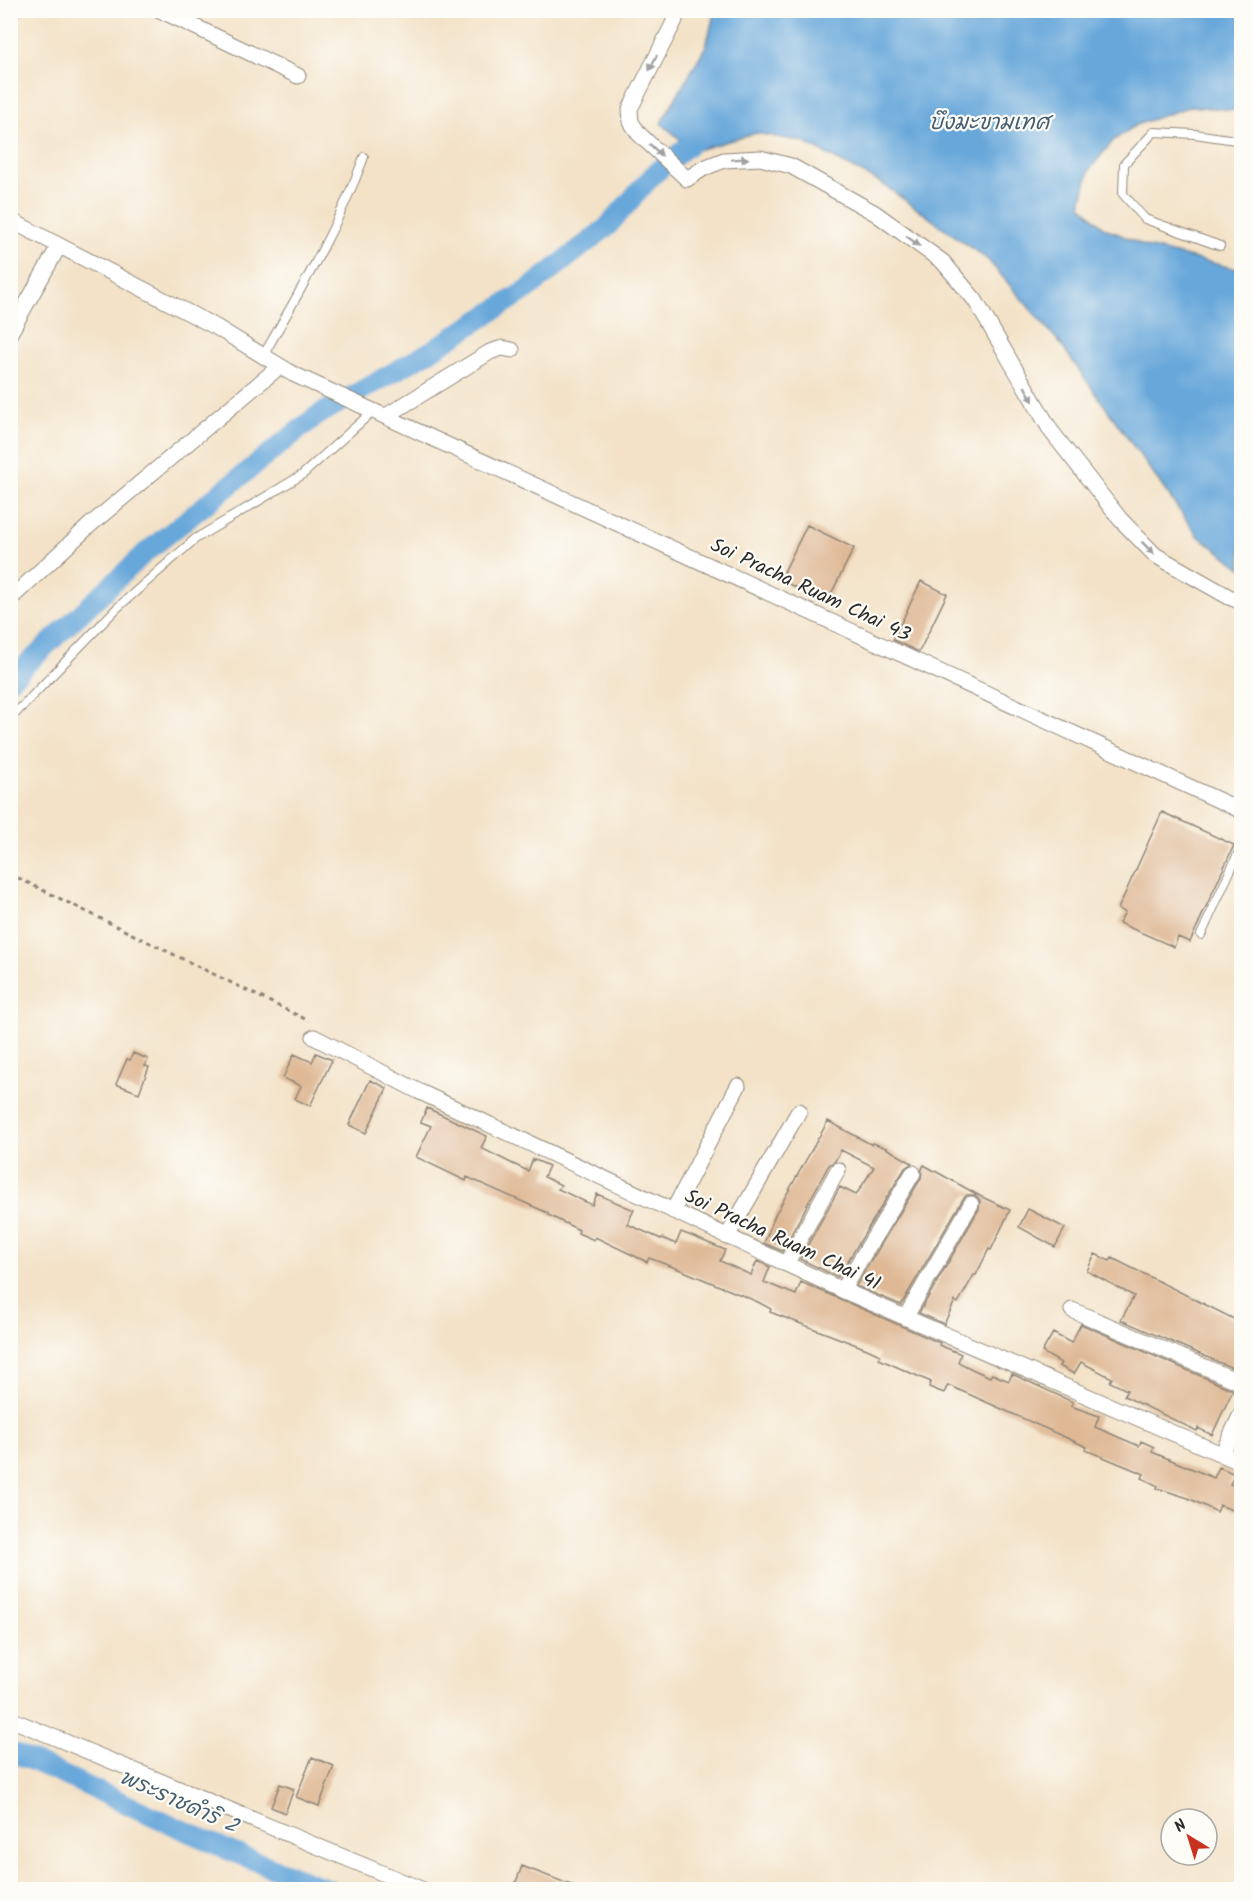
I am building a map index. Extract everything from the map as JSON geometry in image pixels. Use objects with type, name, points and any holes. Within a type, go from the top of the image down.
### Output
[{"type":"street","points":[[160,10],[298,76]]},
{"type":"street","points":[[671,10],[675,20],[630,109],[631,122],[639,134],[687,179],[704,168],[724,160],[760,158],[791,166],[875,213],[942,262],[975,300],[1051,431],[1120,519],[1155,555],[1228,597],[1242,602]]},
{"type":"street","name":"Soi Pracha Ruam Chai 43","points":[[10,220],[216,327],[286,370],[1242,811]]},
{"type":"street","points":[[10,333],[59,246]]},
{"type":"street","points":[[373,411],[490,352],[502,348],[512,350]]},
{"type":"street","points":[[10,599],[90,525],[286,370]]},
{"type":"street","name":"Soi Pracha Ruam Chai 41","points":[[316,1031],[418,1091],[727,1237],[905,1318],[1242,1463]]},
{"type":"street","points":[[674,1211],[738,1086]]},
{"type":"street","points":[[727,1237],[799,1111]]},
{"type":"street","points":[[786,1264],[838,1170]]},
{"type":"street","points":[[842,1290],[913,1173]]},
{"type":"street","points":[[905,1318],[971,1204]]},
{"type":"street","points":[[1072,1310],[1242,1383]]},
{"type":"street","points":[[1221,1454],[1242,1412]]},
{"type":"street","points":[[10,1719],[423,1890]]},
{"type":"lane","points":[[10,21],[16,10]]},
{"type":"lane","points":[[1220,246],[1145,219],[1123,194],[1124,164],[1154,132],[1195,134],[1242,141]]},
{"type":"lane","points":[[263,356],[309,274],[353,187],[364,157]]},
{"type":"lane","points":[[10,719],[117,608],[195,539],[302,474],[373,411]]},
{"type":"lane","points":[[1201,935],[1242,844]]},
{"type":"path","points":[[10,874],[316,1031]]},
{"type":"water","name":"บึงมะขามเทศ","points":[[715,11],[1241,11],[1241,109],[1191,106],[1136,125],[1113,141],[1089,170],[1081,205],[1103,227],[1147,247],[1241,270],[1241,568],[1197,535],[1059,342],[988,260],[881,183],[804,142],[756,133],[694,151],[661,123],[706,46]]},
{"type":"building","points":[[807,525],[854,548],[827,602],[780,580]]},
{"type":"building","points":[[921,581],[947,594],[919,652],[893,640]]},
{"type":"building","points":[[1162,812],[1234,845],[1190,942],[1178,937],[1174,947],[1119,923],[1125,912],[1118,909]]},
{"type":"building","points":[[133,1053],[148,1059],[145,1066],[149,1067],[139,1093],[116,1084],[127,1059],[130,1060]]},
{"type":"building","points":[[316,1053],[332,1060],[310,1106],[295,1099],[301,1086],[283,1078],[294,1054],[312,1062]]},
{"type":"building","points":[[370,1080],[387,1088],[366,1133],[349,1125]]},
{"type":"building","points":[[427,1108],[487,1136],[481,1148],[513,1164],[528,1171],[533,1159],[549,1166],[544,1177],[561,1185],[558,1189],[592,1205],[597,1194],[634,1210],[627,1224],[676,1244],[681,1232],[694,1237],[725,1250],[720,1261],[751,1275],[757,1261],[770,1267],[764,1282],[796,1295],[801,1282],[940,1343],[939,1345],[961,1354],[958,1362],[974,1370],[990,1377],[992,1374],[1009,1381],[1012,1374],[1073,1402],[1071,1406],[1099,1416],[1095,1427],[1139,1446],[1141,1441],[1154,1447],[1152,1452],[1214,1478],[1219,1467],[1235,1474],[1230,1484],[1242,1490],[1242,1493],[1234,1511],[1220,1505],[1217,1512],[1188,1498],[1157,1488],[1158,1486],[1142,1478],[1144,1474],[1086,1450],[1087,1447],[948,1385],[944,1393],[929,1387],[931,1382],[879,1359],[880,1355],[867,1349],[770,1312],[771,1309],[758,1302],[681,1270],[649,1258],[647,1262],[595,1237],[594,1240],[578,1233],[579,1230],[548,1213],[467,1177],[466,1181],[416,1157],[431,1126],[421,1122]]},
{"type":"building","points":[[828,1121],[912,1163],[905,1168],[838,1277],[800,1259],[840,1187],[856,1195],[874,1167],[841,1150],[835,1161],[829,1165],[782,1251],[764,1243],[775,1215]]},
{"type":"building","points":[[924,1165],[1010,1210],[991,1250],[989,1249],[958,1303],[955,1301],[944,1324],[919,1313],[979,1209],[980,1200],[975,1195],[967,1195],[963,1199],[901,1305],[856,1286],[921,1178]]},
{"type":"building","points":[[1028,1209],[1065,1228],[1055,1247],[1019,1227]]},
{"type":"building","points":[[1095,1254],[1110,1261],[1112,1258],[1242,1323],[1242,1359],[1237,1370],[1121,1320],[1134,1296],[1087,1271]]},
{"type":"building","points":[[1081,1324],[1233,1390],[1212,1435],[1198,1428],[1197,1431],[1124,1396],[1127,1390],[1110,1382],[1112,1378],[1081,1362],[1074,1374],[1059,1366],[1061,1363],[1042,1352],[1053,1333],[1071,1343]]},
{"type":"building","points":[[312,1757],[334,1766],[319,1806],[296,1797]]},
{"type":"building","points":[[280,1784],[294,1789],[285,1813],[271,1807]]},
{"type":"building","points":[[522,1866],[579,1888],[579,1890],[513,1890]]},
{"type":"waterway","points":[[10,680],[145,553],[315,417],[429,352],[528,289],[607,227],[653,175],[708,129]]},
{"type":"waterway","name":"พระราชดำริ 2","points":[[10,1751],[232,1852],[331,1890]]}]
